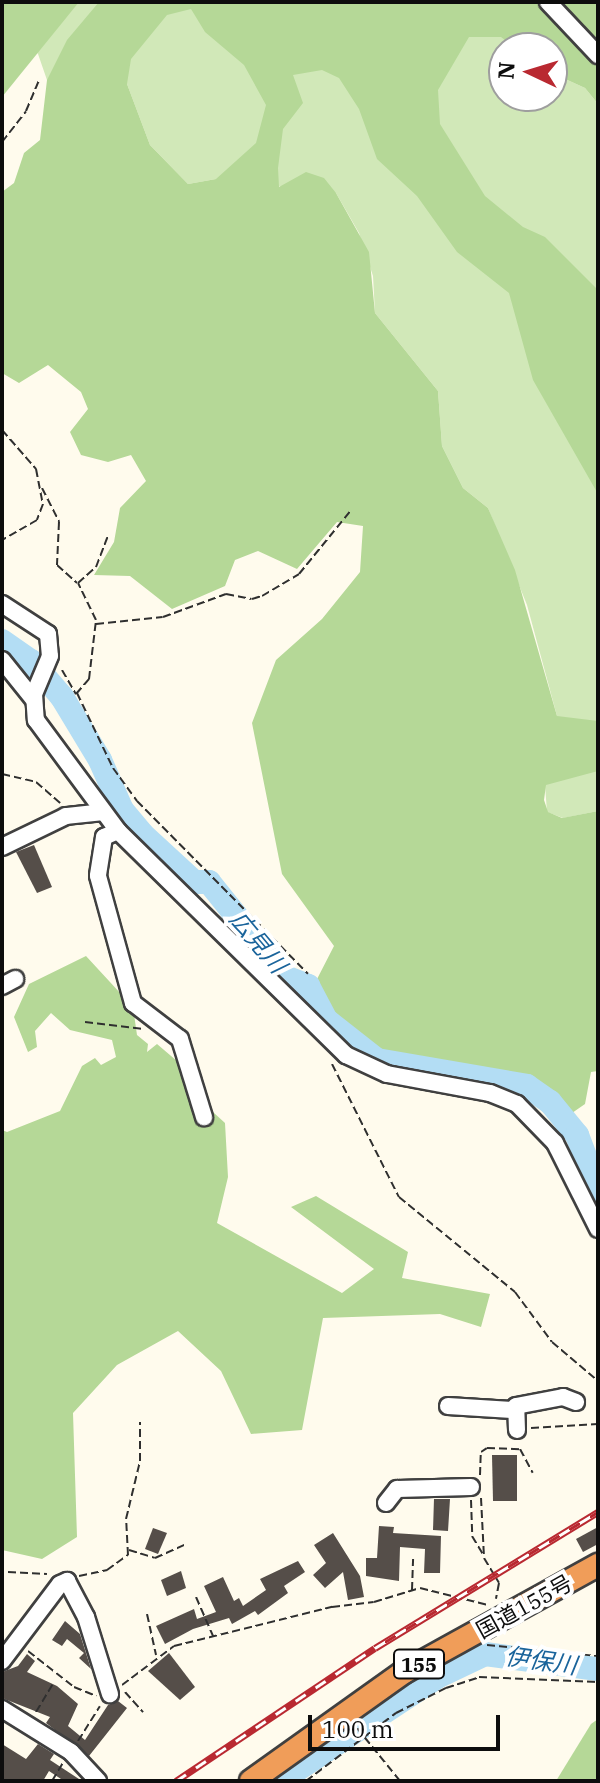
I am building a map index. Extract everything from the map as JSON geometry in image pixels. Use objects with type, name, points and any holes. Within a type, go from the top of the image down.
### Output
[{"type":"highway","name":"国道155号","points":[[251,1781],[366,1696],[598,1565]]},
{"type":"street","points":[[548,2],[598,55]]},
{"type":"street","points":[[2,604],[44,628],[49,658],[34,697]]},
{"type":"street","points":[[2,660],[34,697],[42,730],[118,831],[243,949],[330,1041],[346,1055],[387,1074],[490,1093],[517,1104],[555,1143],[598,1229]]},
{"type":"street","points":[[2,847],[66,816],[103,812]]},
{"type":"street","points":[[118,831],[104,837],[98,876],[139,1012],[167,1026],[180,1039],[204,1117]]},
{"type":"street","points":[[448,1406],[512,1410],[563,1397],[576,1402]]},
{"type":"street","points":[[512,1410],[517,1430]]},
{"type":"street","points":[[386,1503],[397,1489],[477,1487]]},
{"type":"street","points":[[2,1661],[66,1584],[110,1694]]},
{"type":"street","points":[[2,1709],[71,1752],[98,1781]]},
{"type":"path","points":[[2,142],[26,111],[39,80]]},
{"type":"path","points":[[2,430],[36,469],[40,486],[59,522],[57,565],[78,583],[96,624],[91,672],[77,693]]},
{"type":"path","points":[[2,524],[3,539],[37,520],[40,486]]},
{"type":"path","points":[[96,624],[163,617],[226,594],[252,599],[299,574],[352,509]]},
{"type":"path","points":[[78,583],[96,567],[108,536]]},
{"type":"path","points":[[49,658],[77,693],[113,768],[137,801],[308,974]]},
{"type":"path","points":[[2,774],[36,782],[53,794],[66,816]]},
{"type":"path","points":[[85,1022],[141,1032],[139,1012]]},
{"type":"path","points":[[330,1041],[338,1086],[399,1197],[515,1292],[552,1342],[598,1381]]},
{"type":"path","points":[[8,1572],[42,1572],[66,1584],[81,1574],[116,1566],[129,1550],[126,1519],[140,1461],[140,1422]]},
{"type":"path","points":[[517,1430],[598,1424]]},
{"type":"path","points":[[143,1712],[120,1687],[156,1655],[213,1637],[412,1590],[496,1604],[499,1583],[472,1536],[481,1452],[487,1448],[520,1449],[533,1473]]},
{"type":"path","points":[[477,1487],[483,1555]]},
{"type":"path","points":[[129,1550],[155,1558],[186,1544]]},
{"type":"path","points":[[412,1590],[413,1559]]},
{"type":"path","points":[[196,1597],[213,1637]]},
{"type":"path","points":[[147,1614],[156,1655]]},
{"type":"path","points":[[463,1640],[508,1650],[598,1656]]},
{"type":"path","points":[[17,1641],[74,1687],[103,1701],[52,1781]]},
{"type":"path","points":[[306,1781],[396,1713],[479,1677],[598,1682]]},
{"type":"path","points":[[28,1725],[54,1682]]},
{"type":"path","points":[[364,1737],[400,1781]]},
{"type":"green space","points":[[2,2],[469,2],[499,32],[488,32],[488,112],[568,112],[568,80],[585,88],[598,104],[598,811],[563,818],[547,812],[545,785],[557,716],[527,605],[488,508],[463,488],[442,446],[438,391],[375,313],[373,276],[359,233],[336,193],[216,179],[188,184],[150,145],[127,84],[47,80],[38,54]]},
{"type":"green space","points":[[2,2],[79,2],[2,97]]},
{"type":"green space","points":[[99,2],[539,2],[598,62],[598,104],[585,88],[568,80],[568,32],[488,32],[488,37],[469,37],[438,90],[440,124],[485,196],[523,227],[545,237],[598,290],[598,494],[533,380],[509,293],[457,252],[417,196],[377,159],[359,109],[339,78],[322,70],[293,75],[303,103],[283,129],[278,168],[279,187],[306,172],[324,178],[336,193],[369,252],[375,313],[438,391],[442,446],[463,488],[488,508],[515,570],[557,716],[598,721],[598,771],[546,785],[544,800],[548,812],[562,818],[598,811],[598,1071],[591,1072],[585,1104],[572,1113],[545,1089],[521,1079],[384,1054],[334,1019],[315,983],[334,946],[282,874],[252,723],[276,660],[322,619],[360,572],[363,526],[337,522],[297,569],[258,551],[235,560],[225,586],[172,609],[130,576],[94,575],[114,542],[120,508],[146,481],[131,455],[108,462],[81,455],[70,432],[88,409],[81,392],[48,365],[19,383],[2,373],[2,192],[14,183],[24,153],[40,140],[47,80],[67,40]],"holes":[[[191,9],[205,32],[244,65],[266,105],[256,143],[216,179],[188,184],[150,145],[127,84],[131,59],[167,15]]]},
{"type":"green space","points":[[557,2],[598,2],[598,46]]},
{"type":"green space","points":[[86,956],[133,1007],[137,1035],[148,1044],[147,1052],[157,1044],[184,1067],[190,1091],[225,1123],[228,1177],[217,1223],[342,1293],[374,1269],[291,1207],[316,1196],[408,1252],[402,1278],[490,1294],[481,1327],[440,1314],[323,1318],[302,1430],[251,1434],[221,1371],[178,1331],[117,1365],[73,1413],[77,1537],[42,1559],[2,1550],[2,1130],[7,1132],[60,1111],[82,1066],[95,1058],[101,1065],[116,1057],[112,1040],[70,1030],[51,1013],[35,1031],[37,1047],[28,1052],[14,1017],[29,984]]},
{"type":"green space","points":[[598,1719],[598,1781],[556,1781],[591,1724]]},
{"type":"building","points":[[34,845],[52,887],[37,893],[16,852]]},
{"type":"building","points":[[492,1455],[517,1455],[517,1501],[493,1501]]},
{"type":"building","points":[[434,1499],[450,1499],[448,1531],[433,1530]]},
{"type":"building","points":[[379,1526],[394,1527],[393,1533],[441,1536],[440,1573],[424,1573],[425,1549],[400,1547],[399,1581],[366,1576],[366,1558],[377,1558]]},
{"type":"building","points":[[598,1527],[598,1544],[583,1552],[576,1539]]},
{"type":"building","points":[[153,1528],[167,1533],[158,1554],[145,1549]]},
{"type":"building","points":[[333,1533],[360,1576],[364,1597],[348,1600],[343,1572],[325,1588],[313,1575],[326,1563],[314,1545]]},
{"type":"building","points":[[298,1561],[305,1572],[284,1586],[288,1593],[258,1615],[255,1611],[232,1624],[229,1618],[193,1629],[165,1644],[156,1626],[194,1609],[197,1619],[216,1612],[204,1586],[223,1577],[234,1601],[239,1598],[243,1606],[266,1590],[260,1579]]},
{"type":"building","points":[[181,1571],[186,1588],[167,1596],[161,1580]]},
{"type":"building","points":[[65,1621],[80,1634],[91,1669],[79,1658],[84,1653],[67,1639],[62,1646],[52,1640]]},
{"type":"building","points":[[169,1653],[195,1687],[180,1700],[148,1671]]},
{"type":"building","points":[[27,1654],[35,1661],[27,1672],[57,1686],[78,1704],[68,1726],[85,1740],[108,1705],[118,1701],[127,1708],[89,1756],[46,1723],[50,1717],[2,1698],[2,1672],[18,1666]]},
{"type":"building","points":[[2,1744],[26,1759],[38,1744],[54,1754],[50,1760],[82,1781],[64,1781],[49,1771],[43,1781],[2,1781]]},
{"type":"waterway","name":"広見川","points":[[2,641],[31,661],[62,697],[100,760],[122,810],[142,834],[194,882],[209,882],[285,977],[308,986],[326,1020],[377,1060],[527,1086],[550,1102],[577,1135],[598,1190]]},
{"type":"waterway","name":"伊保川","points":[[280,1781],[437,1677],[485,1654],[598,1669]]},
{"type":"railway","points":[[176,1781],[375,1648],[598,1512]]}]
